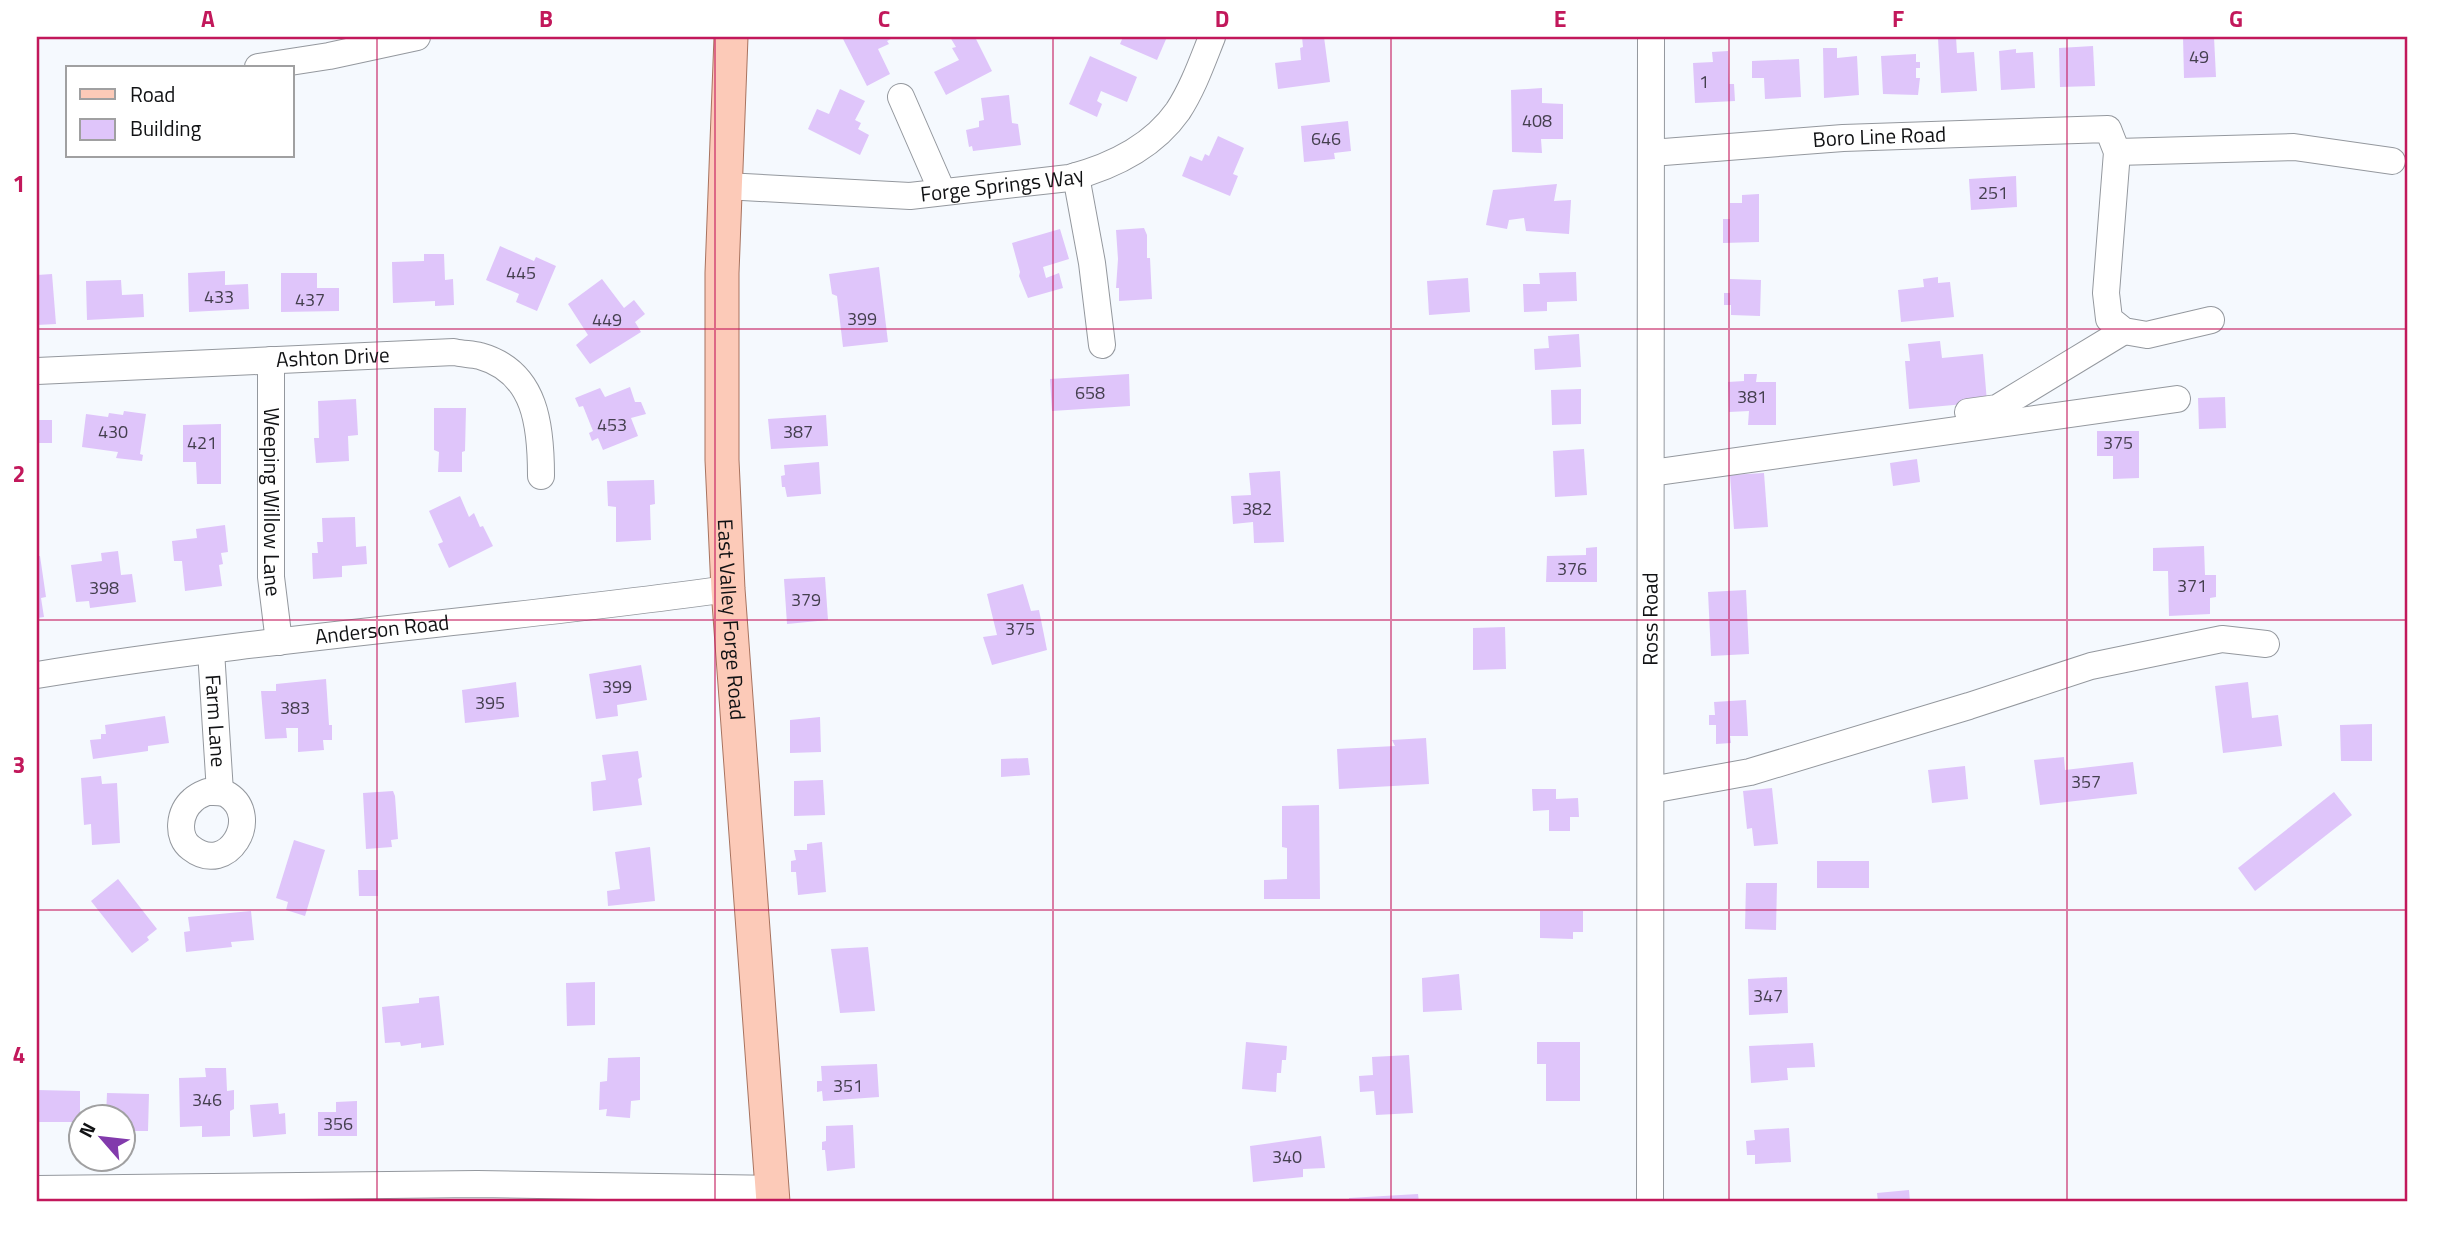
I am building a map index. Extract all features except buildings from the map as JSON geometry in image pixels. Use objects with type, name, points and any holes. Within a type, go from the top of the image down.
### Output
[{"type":"main road","name":"East Valley Forge Road","points":[[731,44],[725,186],[722,460],[728,589],[772,1196]]},
{"type":"street","points":[[264,66],[329,56],[417,37]]},
{"type":"street","name":"Forge Springs Way","points":[[725,186],[910,195],[1076,176],[1102,169],[1125,159],[1154,136],[1171,118],[1194,82],[1212,37]]},
{"type":"street","name":"Ross Road","points":[[1650,1202],[1651,37]]},
{"type":"street","points":[[901,97],[942,191]]},
{"type":"street","name":"Boro Line Road","points":[[1651,153],[1855,137],[2294,147],[2392,161]]},
{"type":"street","points":[[2113,141],[2106,293],[2109,319],[2124,331],[2147,335],[2211,320]]},
{"type":"street","points":[[1076,176],[1092,263],[1102,345]]},
{"type":"street","points":[[1651,465],[1777,436],[1997,408],[2124,331]]},
{"type":"street","name":"Ashton Drive","points":[[37,371],[454,352],[482,357],[506,369],[525,388],[537,414],[541,437],[541,476]]},
{"type":"street","name":"Weeping Willow Lane","points":[[271,360],[271,577],[279,642]]},
{"type":"street","points":[[1651,465],[2177,398]]},
{"type":"street","name":"Anderson Road","points":[[37,675],[381,629],[590,608],[728,589]]},
{"type":"street","points":[[1651,790],[1750,772],[2091,666],[2222,639],[2266,644]]},
{"type":"street","name":"Farm Lane","points":[[211,651],[220,792]]},
{"type":"street","points":[[37,1189],[160,1195],[477,1193],[772,1196]]}]
